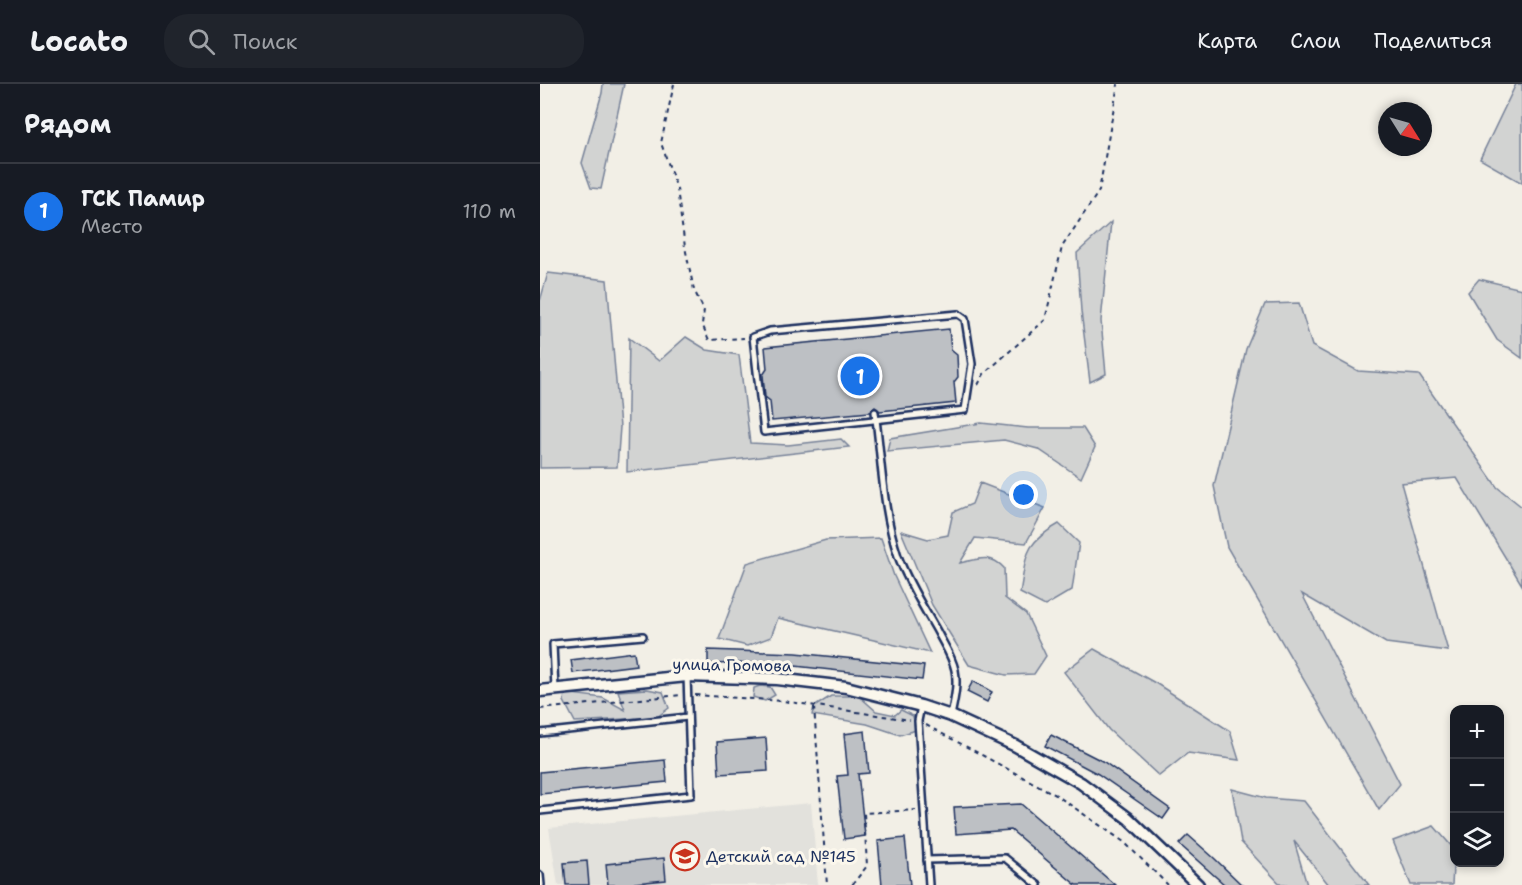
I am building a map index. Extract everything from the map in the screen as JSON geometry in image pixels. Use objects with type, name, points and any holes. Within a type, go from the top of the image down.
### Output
[{"type":"street","name":"улица Громова","points":[[540,691],[687,676],[777,679],[846,687],[921,706],[951,716],[1016,746],[1081,783],[1128,818],[1198,885]]},
{"type":"lane","points":[[958,314],[965,319],[972,363],[965,410],[764,432],[753,337],[770,331],[958,314]]},
{"type":"lane","points":[[876,412],[878,454],[886,507],[898,556],[951,657],[956,684],[951,716]]},
{"type":"lane","points":[[555,689],[553,644],[643,636]]},
{"type":"lane","points":[[540,811],[691,795],[687,676]]},
{"type":"lane","points":[[921,706],[918,721],[929,885]]},
{"type":"lane","points":[[540,733],[688,717]]},
{"type":"lane","points":[[927,860],[1005,858],[1038,885]]},
{"type":"lane","points":[[540,875],[541,885]]},
{"type":"path","points":[[674,84],[661,143],[677,189],[694,290],[704,310],[702,324],[705,334],[709,340],[753,337]]},
{"type":"path","points":[[975,392],[984,374],[1046,320],[1062,247],[1099,191],[1118,84]]},
{"type":"path","points":[[540,709],[688,695],[783,701],[918,721],[1056,795],[1124,842],[1168,885]]},
{"type":"path","points":[[814,707],[827,885]]},
{"type":"path","points":[[852,885],[867,866],[864,813],[924,809]]},
{"type":"shaded area","points":[[603,84],[624,84],[601,189],[591,188],[582,163]]},
{"type":"shaded area","points":[[1516,84],[1522,84],[1522,183],[1480,159]]},
{"type":"shaded area","points":[[1111,222],[1101,321],[1106,374],[1090,382],[1081,311],[1077,253]]},
{"type":"shaded area","points":[[548,273],[607,280],[620,427],[617,467],[540,468],[540,301]]},
{"type":"shaded area","points":[[1479,279],[1522,289],[1522,358],[1497,340],[1468,292]]},
{"type":"shaded area","points":[[1299,303],[1312,346],[1358,371],[1419,375],[1497,487],[1522,507],[1522,585],[1457,478],[1401,483],[1448,651],[1386,643],[1302,594],[1400,784],[1379,810],[1227,547],[1214,486],[1246,349],[1265,304]]},
{"type":"shaded area","points":[[686,337],[707,350],[739,355],[750,443],[788,445],[841,439],[849,447],[627,472],[629,338],[659,361]]},
{"type":"shaded area","points":[[981,423],[1028,428],[1083,428],[1095,447],[1081,478],[1038,449],[1004,440],[887,451],[890,438]]},
{"type":"shaded area","points":[[980,483],[1045,508],[1026,543],[975,538],[960,563],[989,559],[1004,568],[1005,598],[1026,614],[1046,656],[1034,674],[1006,675],[969,665],[932,605],[901,531],[928,539],[948,535],[953,512],[972,504]]},
{"type":"shaded area","points":[[1059,524],[1079,543],[1072,590],[1045,606],[1020,593],[1024,569],[1033,545],[1047,531]]},
{"type":"shaded area","points":[[881,538],[894,576],[930,653],[778,618],[771,637],[747,646],[719,639],[747,563],[826,540]]},
{"type":"shaded area","points":[[1094,649],[1157,684],[1230,731],[1239,760],[1188,753],[1159,776],[1109,730],[1064,672]]},
{"type":"shaded area","points":[[770,687],[775,695],[765,701],[753,697],[754,688]]},
{"type":"shaded area","points":[[647,689],[663,692],[669,708],[657,717],[575,722],[564,701],[565,693],[603,698],[625,710],[618,691]]},
{"type":"shaded area","points":[[831,696],[859,696],[876,711],[895,715],[901,710],[913,716],[916,730],[900,735],[867,724],[812,715],[814,707]]},
{"type":"shaded area","points":[[1232,789],[1266,798],[1304,801],[1369,885],[1329,885],[1294,841],[1307,885],[1281,885],[1241,842]]},
{"type":"shaded area","name":"Детский сад №145","points":[[811,803],[818,885],[558,885],[549,828]]},
{"type":"shaded area","points":[[1434,826],[1450,844],[1450,867],[1453,867],[1452,885],[1411,885],[1393,841]]},
{"type":"building","points":[[949,329],[951,350],[957,355],[958,377],[954,382],[956,403],[880,411],[875,407],[870,412],[772,421],[770,401],[765,397],[763,375],[767,369],[765,347]]},
{"type":"building","points":[[708,650],[796,653],[924,666],[922,680],[795,666],[752,663],[708,664]]},
{"type":"building","points":[[634,652],[636,665],[573,673],[571,660]]},
{"type":"building","points":[[973,681],[992,692],[987,702],[967,692]]},
{"type":"building","points":[[865,731],[869,773],[858,774],[865,836],[844,839],[837,776],[848,775],[844,734]]},
{"type":"building","points":[[1051,735],[1104,762],[1170,809],[1163,819],[1098,774],[1045,746]]},
{"type":"building","points":[[766,738],[768,771],[719,774],[717,742]]},
{"type":"building","points":[[665,760],[667,782],[540,794],[540,772]]},
{"type":"building","points":[[1021,804],[1115,885],[1076,885],[1011,830],[956,834],[954,807]]},
{"type":"building","points":[[1188,835],[1242,885],[1225,885],[1179,844]]},
{"type":"building","points":[[905,838],[910,885],[882,885],[878,841]]},
{"type":"building","points":[[664,858],[666,880],[635,883],[636,885],[608,885],[606,864]]},
{"type":"building","points":[[587,861],[589,885],[566,885],[564,863]]},
{"type":"place","name":"ГСК Памир","points":[[860,376]]},
{"type":"place","name":"Детский сад №145","points":[[685,856]]}]
